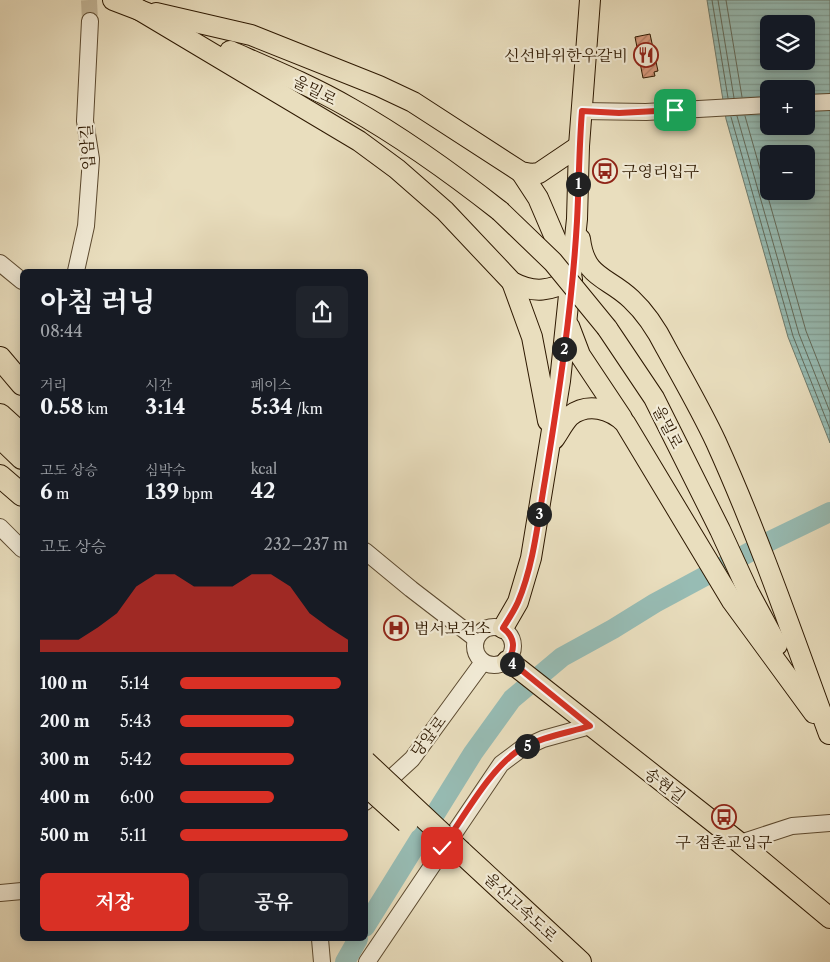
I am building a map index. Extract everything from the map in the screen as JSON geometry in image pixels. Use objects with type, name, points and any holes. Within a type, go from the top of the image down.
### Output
[{"type":"highway","points":[[0,358],[20,382]]},
{"type":"highway","points":[[0,415],[20,433]]},
{"type":"highway","points":[[0,437],[20,456]]},
{"type":"highway","points":[[0,476],[20,493]]},
{"type":"highway","points":[[368,765],[456,857]]},
{"type":"highway","points":[[368,786],[456,857]]},
{"type":"highway","name":"울산고속도로","points":[[456,857],[560,962]]},
{"type":"highway","name":"울산고속도로","points":[[456,857],[580,962]]},
{"type":"main road","name":"울밀로","points":[[113,0],[136,8],[311,87],[351,108],[448,170],[500,211],[553,262],[607,328],[654,398],[720,530],[740,596]]},
{"type":"main road","points":[[503,628],[518,602],[531,558],[551,443],[572,284],[577,219],[579,146],[590,0]]},
{"type":"main road","points":[[136,8],[251,36],[379,86],[413,102],[521,172],[538,198],[572,284]]},
{"type":"main road","points":[[136,8],[359,141],[389,163],[445,211],[512,282],[520,287],[540,290],[555,288],[572,284],[577,279],[584,278],[622,291]]},
{"type":"main road","points":[[521,172],[539,173],[579,146]]},
{"type":"main road","points":[[577,219],[582,249],[588,265],[594,273],[622,291],[640,307],[659,334],[715,440],[746,512],[830,735]]},
{"type":"main road","points":[[512,282],[532,337],[544,393],[551,443]]},
{"type":"main road","points":[[567,320],[580,355],[625,423],[694,536],[740,596],[790,668],[830,735]]},
{"type":"main road","points":[[551,443],[569,417],[579,411],[599,409],[608,411],[616,414],[625,423]]},
{"type":"main road","name":"송현길","points":[[513,665],[740,843],[788,885],[830,918]]},
{"type":"street","name":"입암길","points":[[76,269],[86,226],[91,159],[85,121],[90,21]]},
{"type":"street","points":[[815,103],[830,102]]},
{"type":"street","points":[[582,111],[619,113],[760,105]]},
{"type":"street","points":[[0,263],[20,279]]},
{"type":"street","points":[[0,527],[20,547]]},
{"type":"street","points":[[368,553],[476,639]]},
{"type":"street","points":[[497,626],[503,628],[508,632],[514,644],[513,665],[495,666],[482,662],[475,651],[476,639],[484,629],[497,626]]},
{"type":"street","name":"당앞로","points":[[368,799],[412,759],[482,662]]},
{"type":"street","points":[[367,962],[501,764],[520,749],[543,739],[590,726]]},
{"type":"street","points":[[740,843],[792,826],[830,823]]},
{"type":"street","points":[[0,893],[20,892]]},
{"type":"street","points":[[320,941],[322,962]]},
{"type":"water","points":[[707,0],[830,0],[830,443],[788,337],[726,119]]},
{"type":"building","points":[[650,34],[658,71],[654,72],[655,76],[643,78],[635,37]]},
{"type":"waterway","points":[[368,922],[473,753],[512,699],[562,657],[655,603],[772,540],[830,512]]},
{"type":"waterway","points":[[345,962],[357,941]]},
{"type":"tunnel","points":[[89,0],[90,21]]},
{"type":"place","name":"신선바위한우갈비","points":[[646,55]]},
{"type":"place","name":"구영리입구","points":[[605,171]]},
{"type":"place","name":"범서보건소","points":[[396,628]]},
{"type":"place","name":"구 점촌교입구","points":[[724,817]]},
{"type":"route","points":[[442,848],[501,764],[520,749],[543,739],[590,726],[520,669],[507,661],[511,656],[514,644],[512,637],[503,628],[518,602],[531,558],[551,443],[572,279],[582,111],[619,113],[675,110]]}]
